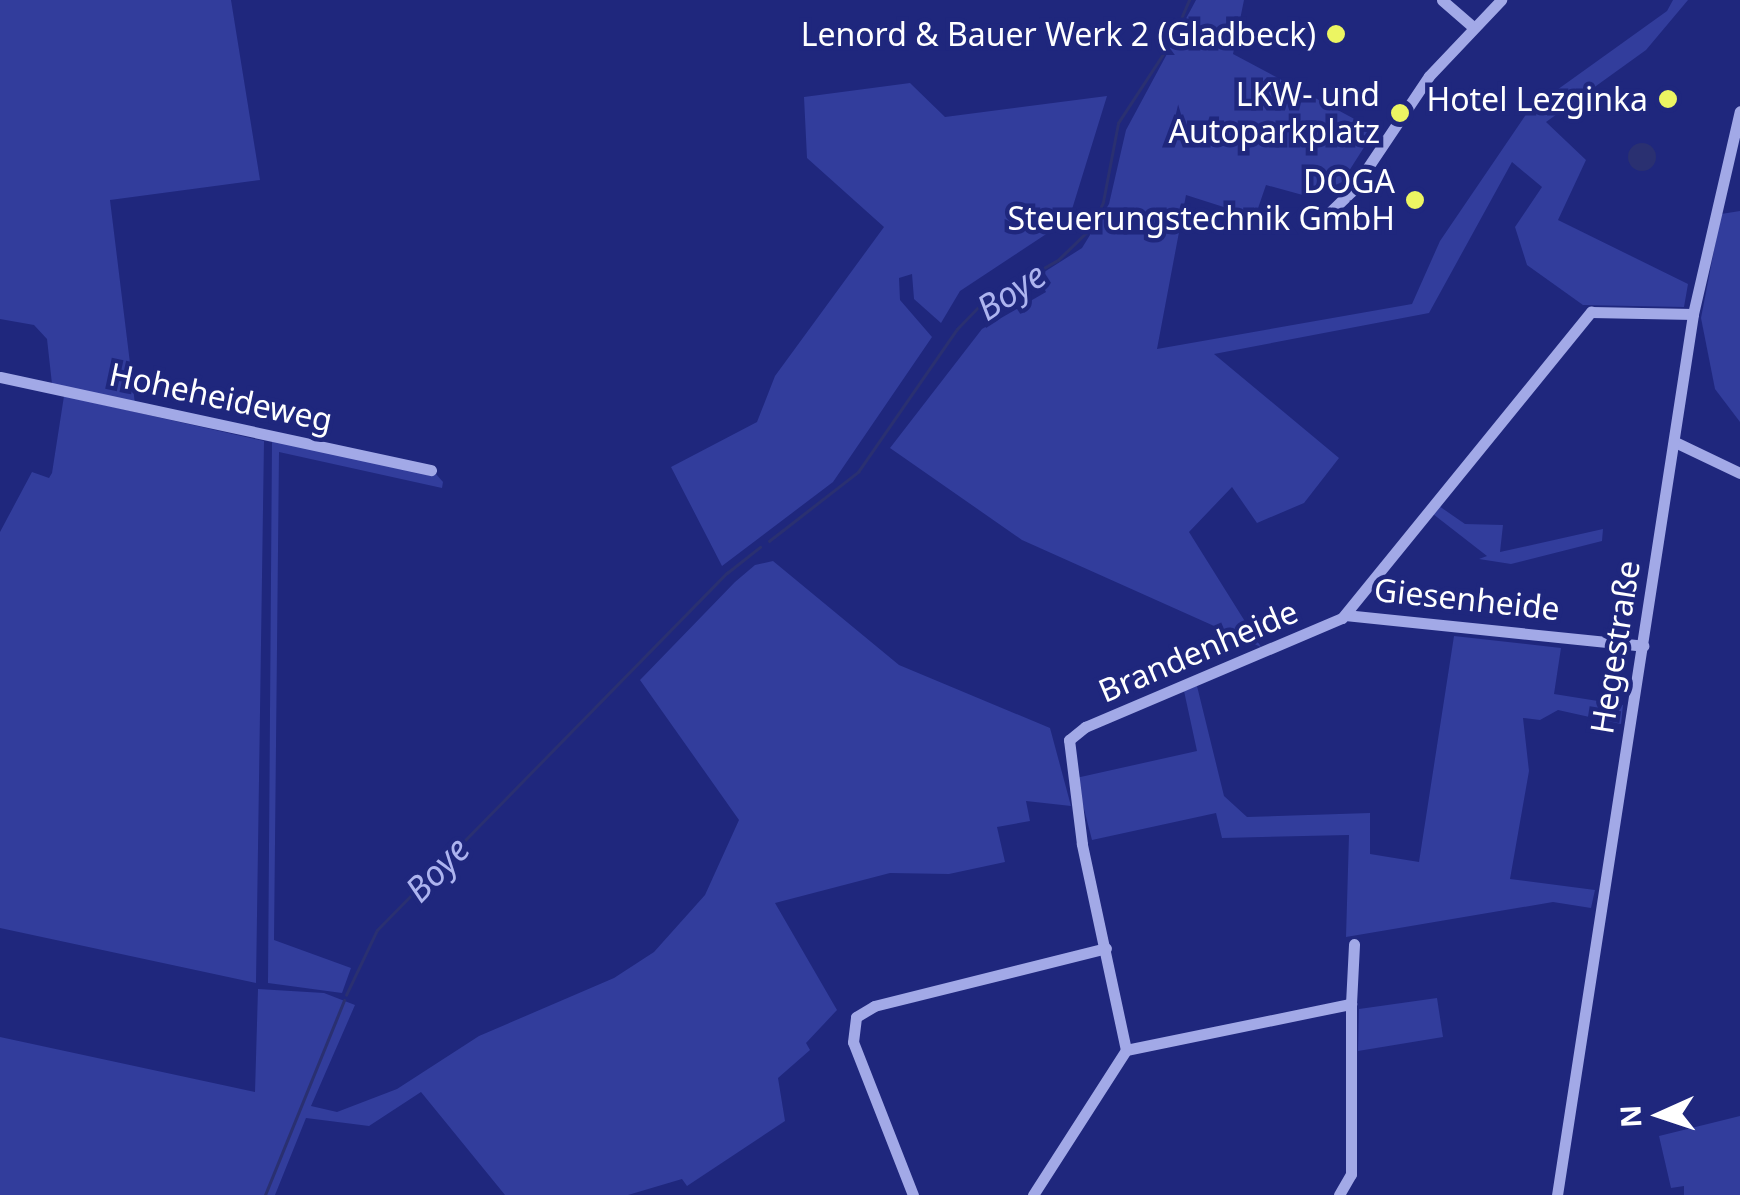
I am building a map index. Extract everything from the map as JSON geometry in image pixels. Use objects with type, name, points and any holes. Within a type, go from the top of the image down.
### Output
[{"type":"street","points":[[1442,0],[1472,26]]},
{"type":"street","points":[[1328,214],[1352,191],[1387,130],[1472,26],[1501,0]]},
{"type":"street","name":"Hegestraße","points":[[1557,1195],[1693,314],[1740,111]]},
{"type":"street","name":"Brandenheide","points":[[1126,1050],[1069,740],[1085,728],[1345,615],[1577,322],[1592,312],[1693,314]]},
{"type":"street","name":"Hoheheideweg","points":[[0,377],[431,470]]},
{"type":"street","points":[[1674,442],[1740,473]]},
{"type":"street","name":"Giesenheide","points":[[1345,615],[1643,646]]},
{"type":"street","points":[[1340,1195],[1351,1174],[1354,944]]},
{"type":"street","points":[[913,1195],[853,1042],[856,1018],[874,1006],[1106,948]]},
{"type":"street","points":[[1033,1195],[1126,1050],[1352,1004]]},
{"type":"shaded area","points":[[0,0],[231,0],[260,180],[110,200],[135,404],[52,384],[47,339],[34,325],[0,319]]},
{"type":"shaded area","points":[[1196,0],[1244,0],[1233,54],[1375,130],[1342,182],[1310,197],[1266,185],[1255,217],[1186,195],[1157,349],[1412,304],[1440,241],[1529,110],[1667,11],[1673,0],[1688,0],[1646,50],[1546,122],[1586,160],[1558,220],[1688,284],[1684,307],[1583,305],[1527,265],[1515,227],[1542,187],[1512,162],[1429,313],[1214,354],[1339,458],[1304,503],[1257,523],[1232,487],[1189,532],[1261,647],[1022,540],[890,448],[982,329],[1046,292],[1038,276],[1082,248],[1109,204],[1126,130]]},
{"type":"shaded area","points":[[910,83],[945,117],[1107,96],[1069,219],[960,291],[941,323],[914,299],[912,274],[899,278],[900,300],[932,337],[833,482],[722,566],[671,467],[757,422],[775,376],[884,227],[807,158],[804,97]]},
{"type":"shaded area","points":[[1642,143],[1652,147],[1656,157],[1652,167],[1642,171],[1632,167],[1628,157],[1632,147]]},
{"type":"shaded area","points":[[1740,211],[1740,422],[1715,389],[1701,318],[1721,214]]},
{"type":"shaded area","points":[[64,396],[264,441],[256,983],[0,928],[0,532],[32,472],[49,478],[52,473]]},
{"type":"shaded area","points":[[272,441],[436,474],[443,482],[442,488],[279,452],[274,940],[351,968],[342,993],[268,983]]},
{"type":"shaded area","points":[[1439,506],[1465,524],[1503,525],[1500,552],[1603,529],[1602,541],[1511,564],[1479,559],[1487,556],[1433,514]]},
{"type":"shaded area","points":[[773,561],[899,665],[1050,728],[1071,806],[1026,801],[1030,821],[997,827],[1005,862],[949,874],[890,873],[775,903],[837,1010],[806,1043],[810,1050],[778,1078],[785,1121],[687,1186],[682,1179],[628,1195],[505,1195],[421,1092],[369,1126],[306,1118],[275,1195],[0,1195],[0,1037],[255,1092],[258,989],[324,993],[355,1005],[311,1106],[337,1112],[397,1089],[479,1036],[614,978],[654,952],[705,895],[739,820],[640,680],[735,582],[755,565]]},
{"type":"shaded area","points":[[1454,636],[1561,648],[1554,694],[1623,705],[1621,724],[1558,710],[1540,720],[1523,718],[1529,771],[1510,879],[1595,890],[1591,908],[1553,902],[1346,937],[1349,835],[1222,838],[1216,813],[1092,840],[1076,778],[1197,751],[1184,691],[1197,686],[1224,796],[1247,817],[1370,813],[1370,854],[1419,862]]},
{"type":"shaded area","points":[[1437,998],[1443,1037],[1358,1051],[1359,1009]]},
{"type":"shaded area","points":[[1740,1116],[1740,1195],[1684,1195],[1684,1186],[1671,1188],[1659,1136]]},
{"type":"waterway","name":"Boye","points":[[769,541],[858,472],[957,329],[982,303],[1058,260],[1091,228],[1103,202],[1118,123],[1171,42],[1189,0]]},
{"type":"waterway","name":"Boye","points":[[346,995],[377,930],[727,573],[760,547]]},
{"type":"waterway","name":"Boye","points":[[265,1195],[344,1000]]},
{"type":"place","name":"Lenord & Bauer Werk 2 (Gladbeck)","points":[[1336,34]]},
{"type":"place","name":"Hotel Lezginka","points":[[1668,99]]},
{"type":"place","name":"LKW- und Autoparkplatz","points":[[1400,113]]},
{"type":"place","name":"DOGA Steuerungstechnik GmbH","points":[[1415,200]]}]
